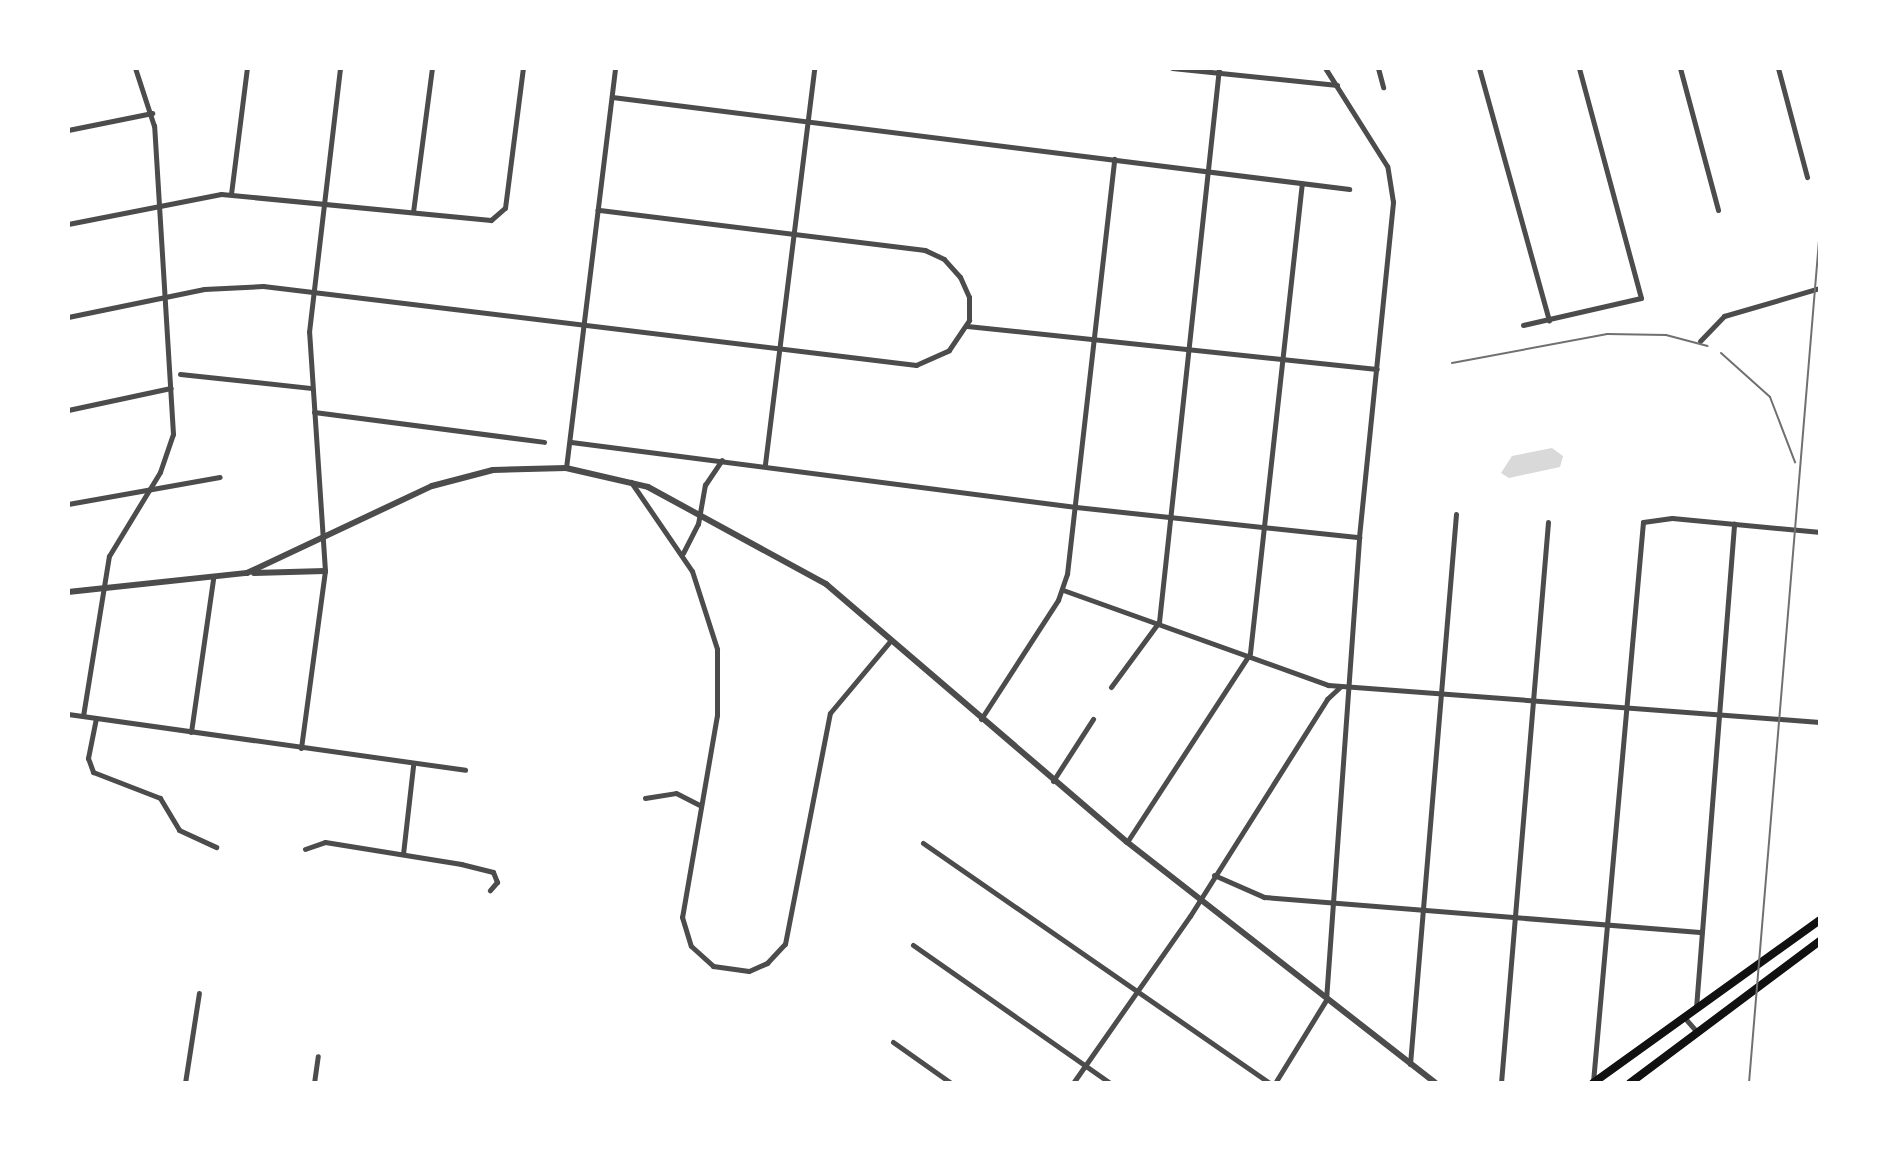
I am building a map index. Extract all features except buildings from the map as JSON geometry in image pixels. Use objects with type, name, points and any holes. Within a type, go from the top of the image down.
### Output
[{"type":"main road","points":[[1593,1083],[1820,920]]},
{"type":"main road","points":[[1630,1083],[1820,941]]},
{"type":"main road","points":[[1807,950],[1820,949]]},
{"type":"street","points":[[83,716],[103,589],[114,544],[150,488],[170,448],[171,388],[152,113],[135,68]]},
{"type":"street","points":[[231,194],[247,68]]},
{"type":"street","points":[[301,748],[325,571],[326,537],[312,388],[312,292],[340,68]]},
{"type":"street","points":[[413,212],[432,68]]},
{"type":"street","points":[[68,224],[159,204],[231,194],[491,220],[505,208],[523,68]]},
{"type":"street","points":[[566,468],[615,68]]},
{"type":"street","points":[[765,464],[814,68]]},
{"type":"street","points":[[1172,68],[1337,85]]},
{"type":"street","points":[[923,843],[1272,1083],[1326,1000],[1359,537],[1393,190],[1387,166],[1325,68]]},
{"type":"street","points":[[1378,68],[1383,87]]},
{"type":"street","points":[[1479,68],[1549,320]]},
{"type":"street","points":[[1523,325],[1641,298],[1579,68]]},
{"type":"street","points":[[1680,68],[1718,210]]},
{"type":"street","points":[[1778,68],[1807,177]]},
{"type":"street","points":[[1111,687],[1158,625],[1218,71]]},
{"type":"street","points":[[612,97],[1349,189]]},
{"type":"street","points":[[68,130],[152,113]]},
{"type":"street","points":[[981,719],[1063,590],[1076,507],[1114,159]]},
{"type":"street","points":[[1127,842],[1249,657],[1302,184]]},
{"type":"street","points":[[68,317],[242,285],[916,365],[942,356],[967,326],[965,286],[935,254],[597,210]]},
{"type":"street","points":[[1700,341],[1724,316],[1820,288]]},
{"type":"street","points":[[967,326],[1377,369]]},
{"type":"street","points":[[180,374],[312,388]]},
{"type":"street","points":[[68,410],[171,388]]},
{"type":"street","points":[[314,412],[544,442]]},
{"type":"street","points":[[571,442],[765,464],[1076,507],[1359,537]]},
{"type":"street","points":[[683,553],[700,512],[705,485],[722,459]]},
{"type":"street","points":[[247,573],[453,479],[516,467],[566,468],[631,481],[700,512],[822,580],[1127,842],[1435,1083]]},
{"type":"street","points":[[68,504],[220,477]]},
{"type":"street","points":[[631,481],[683,553],[703,593],[719,671],[682,917],[686,937],[713,966],[735,972],[758,968],[779,953],[789,937],[830,713],[891,640]]},
{"type":"street","points":[[1410,1064],[1456,514]]},
{"type":"street","points":[[1593,1083],[1626,706],[1646,519],[1734,523],[1820,532]]},
{"type":"street","points":[[1501,1083],[1548,522]]},
{"type":"street","points":[[1696,1009],[1734,523]]},
{"type":"street","points":[[68,592],[247,573],[325,571]]},
{"type":"street","points":[[191,732],[213,579]]},
{"type":"street","points":[[1063,590],[1318,683],[1442,690],[1820,722]]},
{"type":"street","points":[[1073,1083],[1198,900],[1327,699],[1348,683]]},
{"type":"street","points":[[68,714],[413,766],[465,770]]},
{"type":"street","points":[[96,718],[88,758],[93,772],[160,798],[179,830],[216,847]]},
{"type":"street","points":[[1053,781],[1093,719]]},
{"type":"street","points":[[403,854],[413,766]]},
{"type":"street","points":[[645,798],[676,793],[701,806]]},
{"type":"street","points":[[305,849],[325,842],[491,871],[497,878],[490,890]]},
{"type":"street","points":[[1214,875],[1264,897],[1700,932]]},
{"type":"street","points":[[913,945],[1110,1083]]},
{"type":"street","points":[[185,1083],[199,993]]},
{"type":"street","points":[[1684,1017],[1699,1034]]},
{"type":"street","points":[[893,1042],[951,1083]]},
{"type":"street","points":[[314,1083],[318,1056]]},
{"type":"shaded area","points":[[1552,448],[1563,456],[1560,467],[1509,478],[1501,473],[1512,456]]},
{"type":"railway","points":[[1749,1083],[1820,229]]},
{"type":"railway","points":[[1452,363],[1607,334],[1666,335],[1708,346]]},
{"type":"railway","points":[[1721,353],[1770,397],[1795,462]]}]
